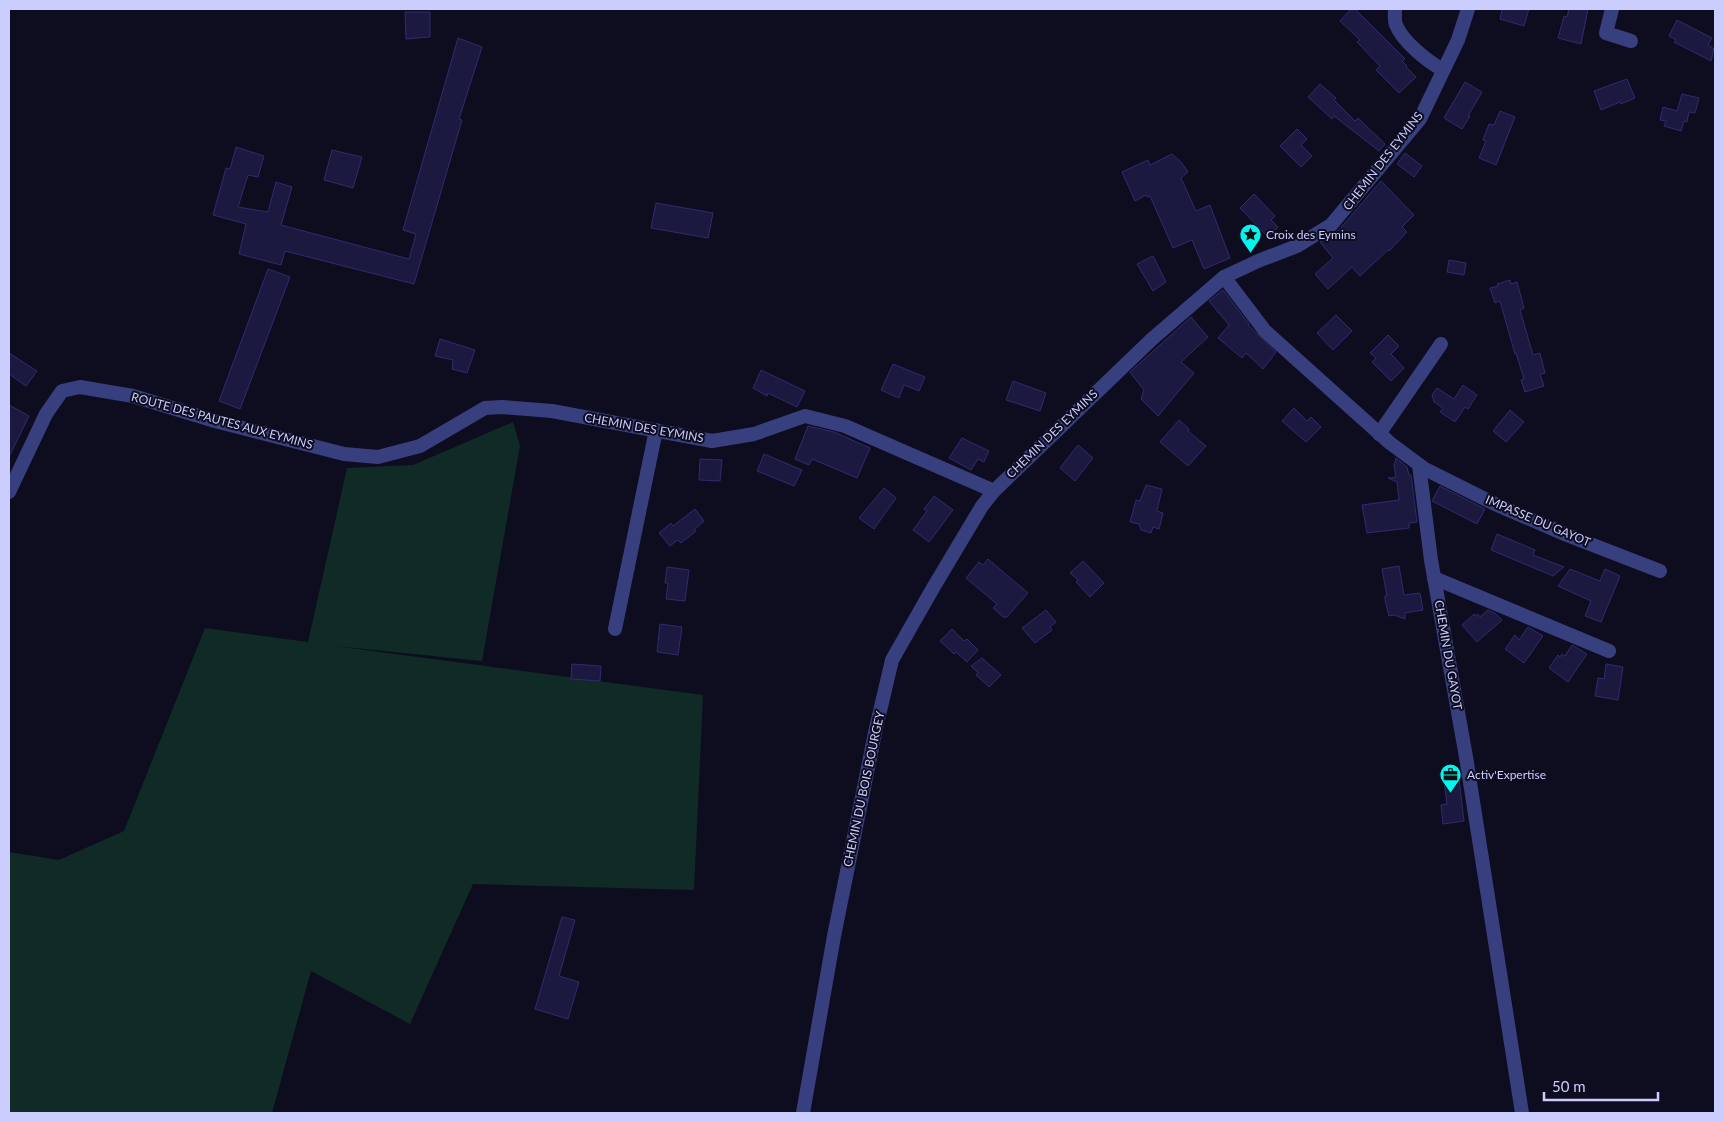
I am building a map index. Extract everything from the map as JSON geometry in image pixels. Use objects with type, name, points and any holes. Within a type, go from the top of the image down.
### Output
[{"type":"street","points":[[1395,9],[1395,24],[1404,38],[1430,63],[1443,70]]},
{"type":"street","name":"CHEMIN DES EYMINS","points":[[485,408],[502,407],[552,411],[712,441],[754,434],[805,416],[845,426],[994,490],[1152,339],[1224,277],[1297,246],[1331,225],[1420,119],[1458,40],[1468,9]]},
{"type":"street","points":[[1612,9],[1606,33],[1631,41]]},
{"type":"street","points":[[1224,277],[1265,331],[1379,434],[1419,464]]},
{"type":"street","points":[[1379,434],[1441,344]]},
{"type":"street","name":"ROUTE DES PAUTES AUX EYMINS","points":[[9,492],[46,414],[62,391],[80,387],[133,396],[215,421],[344,454],[378,457],[420,446],[485,408]]},
{"type":"street","points":[[615,629],[656,430]]},
{"type":"street","name":"IMPASSE DU GAYOT","points":[[1419,464],[1495,504],[1567,535],[1660,571]]},
{"type":"street","name":"CHEMIN DU GAYOT","points":[[1419,464],[1434,578],[1466,757],[1522,1113]]},
{"type":"street","name":"CHEMIN DU BOIS BOURGEY","points":[[803,1113],[834,936],[876,728],[892,660],[982,506],[994,490]]},
{"type":"street","points":[[1434,578],[1609,651]]},
{"type":"green space","points":[[513,422],[520,446],[482,661],[335,646],[703,695],[694,890],[473,884],[410,1024],[311,971],[272,1113],[9,1113],[9,852],[59,860],[124,831],[205,628],[308,642],[347,468],[413,465]]},
{"type":"building","points":[[1351,9],[1355,9],[1405,59],[1402,61],[1416,77],[1399,93],[1376,70],[1380,66],[1357,42],[1360,40],[1340,21]]},
{"type":"building","points":[[1502,9],[1529,9],[1524,26],[1500,19]]},
{"type":"building","points":[[1569,9],[1588,9],[1581,44],[1558,38],[1564,16],[1567,17]]},
{"type":"building","points":[[405,12],[430,12],[430,37],[406,39]]},
{"type":"building","points":[[1677,20],[1712,38],[1708,45],[1714,49],[1711,61],[1674,42],[1676,40],[1669,36]]},
{"type":"building","points":[[458,38],[482,47],[459,119],[462,120],[414,284],[285,251],[281,265],[239,254],[246,224],[213,215],[226,168],[230,169],[236,147],[264,156],[258,177],[248,175],[238,207],[268,212],[276,182],[292,187],[281,225],[409,259],[416,234],[403,230]]},
{"type":"building","points":[[1627,79],[1635,98],[1601,110],[1594,91]]},
{"type":"building","points":[[1465,82],[1482,92],[1462,129],[1444,118]]},
{"type":"building","points":[[1320,84],[1336,98],[1334,100],[1355,121],[1358,118],[1385,144],[1379,151],[1334,116],[1332,119],[1308,97]]},
{"type":"building","points":[[1682,94],[1699,98],[1695,113],[1689,112],[1687,122],[1684,121],[1681,131],[1664,126],[1666,121],[1660,120],[1663,107],[1677,111]]},
{"type":"building","points":[[1500,111],[1515,117],[1496,165],[1479,158],[1486,141],[1483,140],[1489,124],[1494,125]]},
{"type":"building","points":[[1297,129],[1307,139],[1301,145],[1312,156],[1301,167],[1280,146]]},
{"type":"building","points":[[332,150],[362,157],[353,188],[324,180]]},
{"type":"building","points":[[1405,153],[1422,166],[1414,177],[1397,164]]},
{"type":"building","points":[[1172,154],[1188,172],[1181,178],[1196,211],[1210,205],[1230,258],[1204,269],[1192,240],[1173,248],[1150,196],[1147,197],[1146,195],[1135,201],[1122,172],[1148,160],[1150,165]]},
{"type":"building","points":[[1381,181],[1414,215],[1402,227],[1407,232],[1389,251],[1360,276],[1352,267],[1328,289],[1315,274],[1333,258],[1320,242],[1338,231]]},
{"type":"building","points":[[1254,194],[1275,216],[1271,220],[1278,227],[1268,237],[1240,208]]},
{"type":"building","points":[[656,203],[713,213],[708,238],[651,228]]},
{"type":"building","points":[[1153,256],[1166,282],[1153,291],[1137,264]]},
{"type":"building","points":[[1449,260],[1466,263],[1464,275],[1447,272]]},
{"type":"building","points":[[268,269],[290,277],[240,409],[219,401]]},
{"type":"building","points":[[1510,280],[1511,284],[1517,282],[1524,308],[1520,310],[1533,355],[1540,353],[1545,373],[1540,374],[1544,386],[1525,392],[1521,380],[1524,379],[1500,301],[1495,303],[1490,288]]},
{"type":"building","points":[[1223,290],[1248,325],[1276,352],[1263,369],[1246,353],[1242,358],[1218,338],[1229,325],[1209,301]]},
{"type":"building","points":[[1336,315],[1352,331],[1333,350],[1317,333]]},
{"type":"building","points":[[1191,317],[1208,337],[1181,362],[1194,373],[1158,416],[1141,399],[1144,390],[1130,372]]},
{"type":"building","points":[[1388,335],[1399,346],[1391,354],[1404,368],[1391,381],[1372,362],[1376,358],[1370,353]]},
{"type":"building","points":[[440,339],[475,350],[467,373],[452,369],[453,360],[435,356]]},
{"type":"building","points":[[9,353],[37,371],[26,386],[9,374]]},
{"type":"building","points":[[893,364],[925,377],[919,391],[904,385],[899,398],[881,390]]},
{"type":"building","points":[[761,370],[805,391],[797,407],[768,393],[767,396],[753,388]]},
{"type":"building","points":[[1013,381],[1046,393],[1040,411],[1006,400]]},
{"type":"building","points":[[1463,385],[1477,395],[1468,409],[1465,407],[1455,422],[1440,412],[1443,408],[1434,402],[1432,395],[1437,388],[1454,399]]},
{"type":"building","points":[[9,405],[29,416],[9,457]]},
{"type":"building","points":[[1294,408],[1307,421],[1311,417],[1321,427],[1306,442],[1282,421]]},
{"type":"building","points":[[1510,410],[1524,422],[1506,442],[1493,431]]},
{"type":"building","points":[[1179,420],[1189,429],[1188,431],[1206,446],[1188,466],[1160,442]]},
{"type":"building","points":[[808,426],[834,432],[870,448],[857,478],[812,459],[809,465],[795,459]]},
{"type":"building","points":[[962,438],[989,451],[984,462],[978,459],[971,470],[949,458]]},
{"type":"building","points":[[1078,445],[1093,458],[1075,481],[1060,468]]},
{"type":"building","points":[[764,454],[802,470],[794,486],[757,471]]},
{"type":"building","points":[[1396,458],[1407,467],[1409,475],[1411,475],[1417,522],[1409,523],[1409,528],[1367,533],[1362,505],[1399,500],[1397,482],[1388,478],[1396,477],[1394,466]]},
{"type":"building","points":[[700,459],[722,460],[720,481],[699,480]]},
{"type":"building","points":[[1146,485],[1162,489],[1157,511],[1163,513],[1159,529],[1153,527],[1151,533],[1141,530],[1139,524],[1130,522],[1136,500],[1140,501]]},
{"type":"building","points":[[1440,486],[1485,509],[1477,524],[1432,501]]},
{"type":"building","points":[[884,488],[896,498],[874,529],[859,518]]},
{"type":"building","points":[[934,496],[953,510],[929,542],[913,530],[927,511],[924,509]]},
{"type":"building","points":[[695,509],[704,521],[694,530],[696,531],[681,543],[678,540],[670,546],[659,533],[671,523],[673,526]]},
{"type":"building","points":[[1497,534],[1535,550],[1533,555],[1564,567],[1553,576],[1491,550]]},
{"type":"building","points":[[988,559],[1028,593],[1007,617],[1003,617],[993,608],[997,604],[966,578],[979,562],[983,565]]},
{"type":"building","points":[[1083,561],[1104,583],[1090,597],[1076,582],[1078,580],[1070,573]]},
{"type":"building","points":[[1399,566],[1404,595],[1420,593],[1423,610],[1405,613],[1405,619],[1394,615],[1389,616],[1385,600],[1385,596],[1387,596],[1382,569]]},
{"type":"building","points":[[667,567],[689,570],[685,601],[666,599]]},
{"type":"building","points":[[1570,569],[1600,581],[1605,569],[1620,576],[1601,622],[1585,616],[1591,601],[1558,586]]},
{"type":"building","points":[[1046,610],[1056,622],[1050,627],[1052,630],[1035,643],[1022,628]]},
{"type":"building","points":[[1488,610],[1502,620],[1477,642],[1462,625],[1474,614],[1475,616],[1478,614],[1480,617]]},
{"type":"building","points":[[660,624],[682,627],[678,655],[657,652]]},
{"type":"building","points":[[1528,627],[1543,636],[1524,663],[1505,649],[1515,635],[1519,640]]},
{"type":"building","points":[[952,629],[964,641],[967,639],[978,650],[967,662],[956,652],[954,654],[940,641]]},
{"type":"building","points":[[1572,645],[1587,654],[1568,682],[1549,668],[1558,655],[1560,657],[1562,654],[1565,656]]},
{"type":"building","points":[[982,658],[1001,675],[989,687],[976,675],[978,673],[971,666]]},
{"type":"building","points":[[572,664],[601,666],[600,681],[571,679]]},
{"type":"building","points":[[1606,664],[1623,667],[1618,700],[1595,696],[1598,678],[1604,679]]},
{"type":"building","points":[[1459,779],[1464,821],[1443,824],[1441,805],[1447,804],[1444,781]]},
{"type":"building","points":[[562,917],[575,920],[559,976],[579,982],[568,1019],[535,1009]]},
{"type":"place","name":"Croix des Eymins","points":[[1250,254]]},
{"type":"place","name":"Activ'Expertise","points":[[1451,794]]}]
